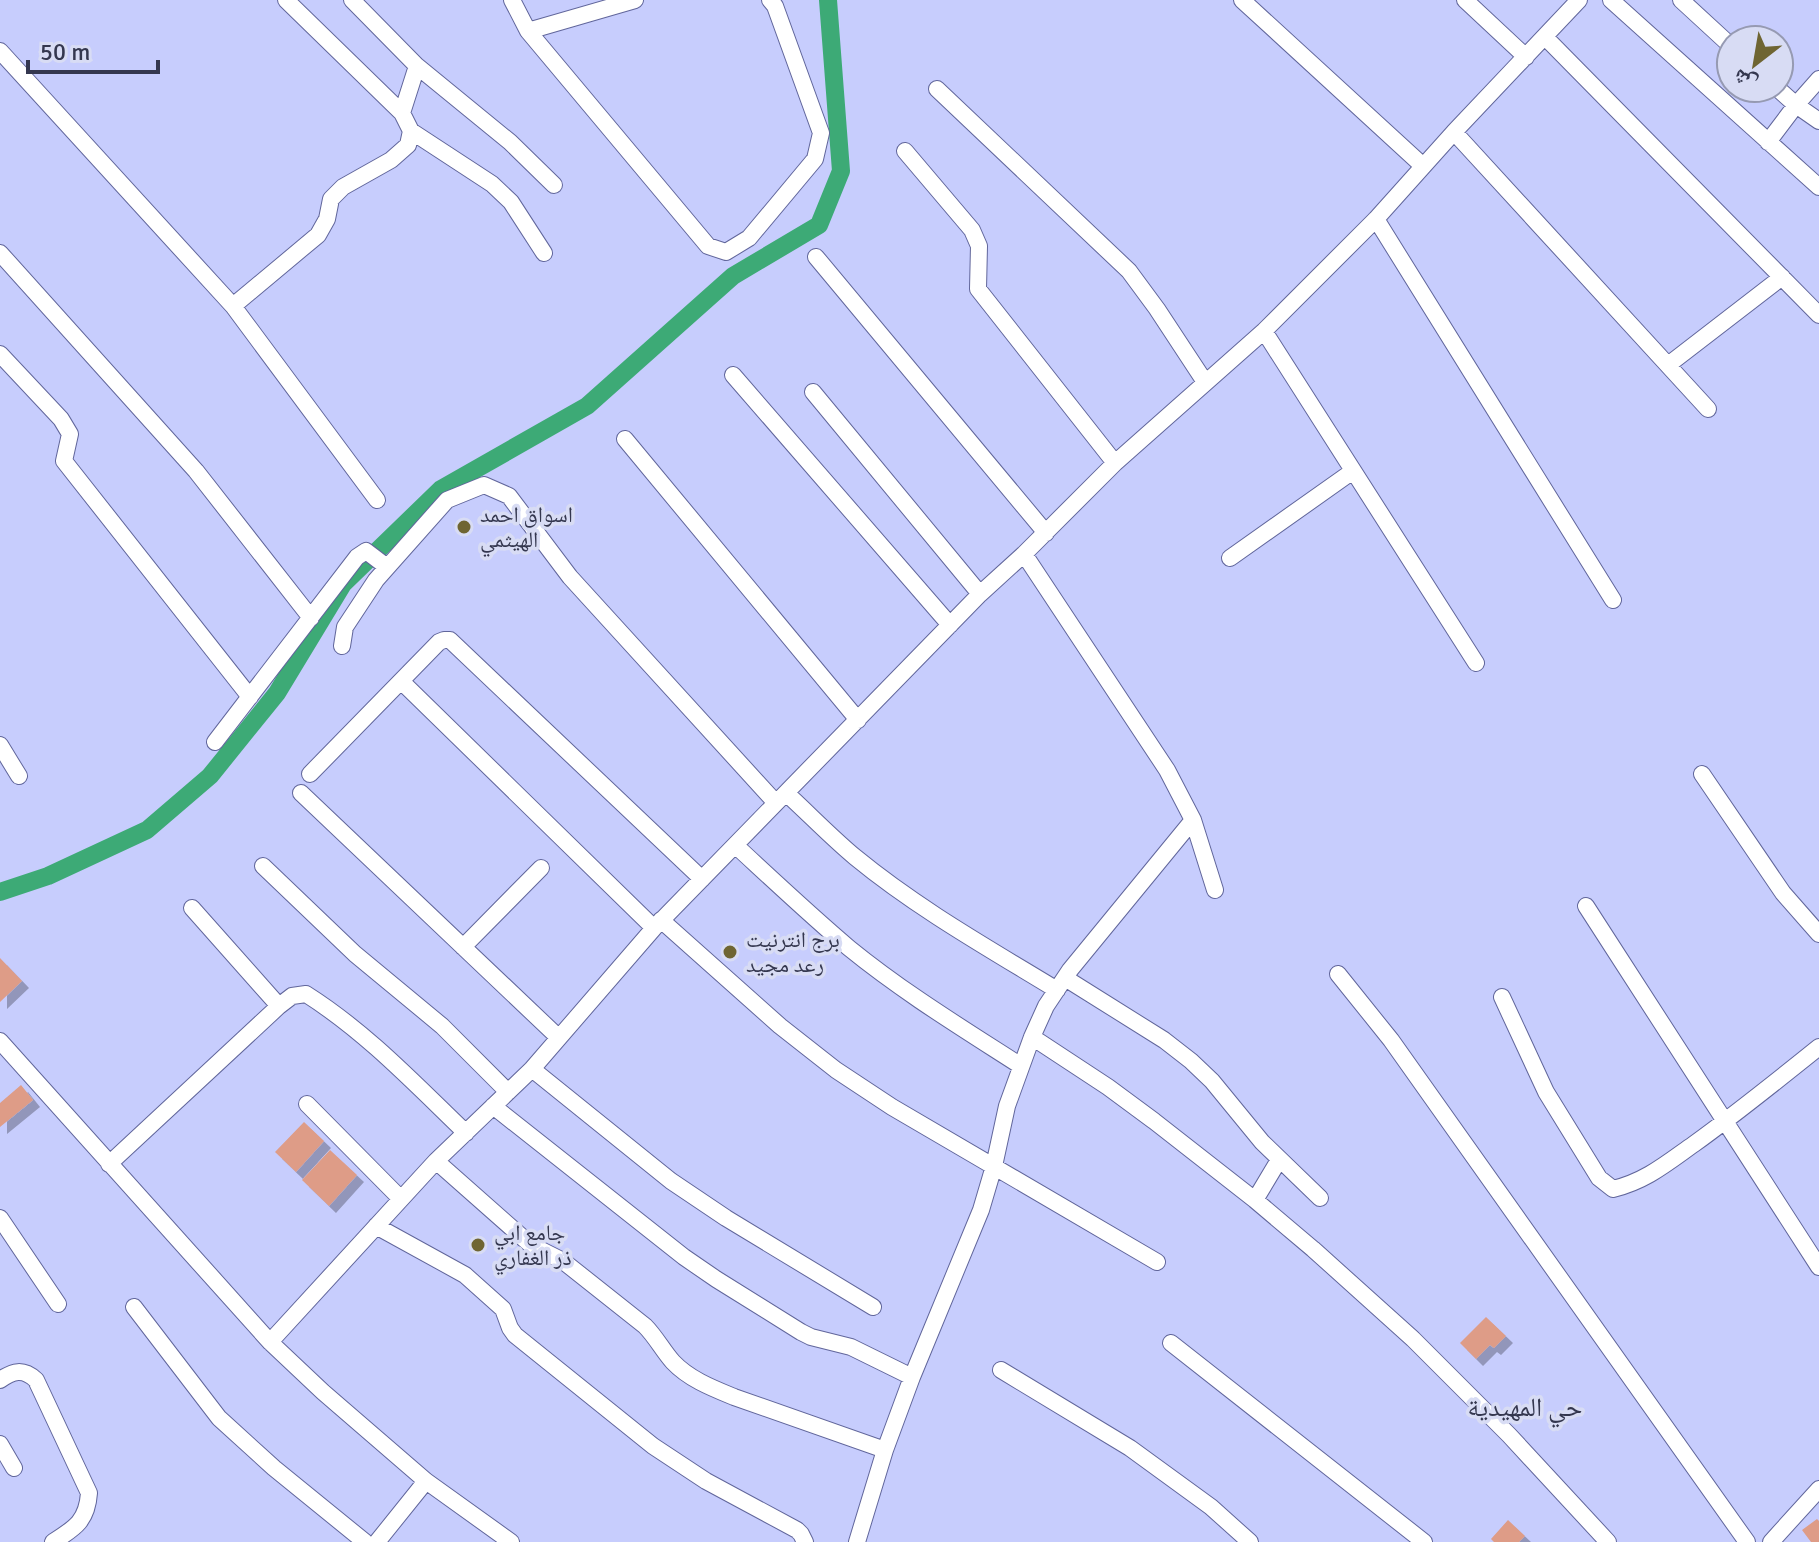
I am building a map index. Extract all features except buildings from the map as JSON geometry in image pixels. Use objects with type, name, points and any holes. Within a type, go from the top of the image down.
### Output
[{"type":"street","points":[[286,0],[402,113],[411,131],[492,184],[511,202],[544,253]]},
{"type":"street","points":[[352,0],[417,66],[510,142],[554,185]]},
{"type":"street","points":[[512,0],[528,31],[708,246],[726,252],[749,238],[815,159],[819,146],[821,133],[775,6],[770,0]]},
{"type":"street","points":[[528,31],[635,0]]},
{"type":"street","points":[[1242,0],[1423,166]]},
{"type":"street","points":[[1465,0],[1526,57]]},
{"type":"street","points":[[1611,0],[1819,187]]},
{"type":"street","points":[[1681,0],[1715,31]]},
{"type":"street","points":[[270,1342],[436,1161],[532,1069],[658,924],[980,594],[1115,463],[1264,331],[1376,219],[1577,1]]},
{"type":"street","points":[[1545,37],[1819,315]]},
{"type":"street","points":[[0,51],[233,306],[377,500]]},
{"type":"street","points":[[402,113],[417,66]]},
{"type":"street","points":[[1768,142],[1819,79]]},
{"type":"street","points":[[937,89],[1129,271],[1205,382]]},
{"type":"street","points":[[1796,105],[1819,121]]},
{"type":"street","points":[[233,306],[318,235],[327,219],[331,199],[343,187],[391,160],[408,145],[411,131]]},
{"type":"street","points":[[1454,132],[1708,409]]},
{"type":"street","points":[[905,151],[972,230],[979,246],[978,289],[1115,463]]},
{"type":"street","points":[[1376,219],[1613,600]]},
{"type":"street","points":[[0,253],[196,471],[311,618]]},
{"type":"street","points":[[816,257],[1046,533]]},
{"type":"street","points":[[1668,365],[1782,277]]},
{"type":"street","points":[[1264,331],[1476,663]]},
{"type":"street","points":[[0,354],[66,426],[70,434],[64,461],[250,697]]},
{"type":"street","points":[[733,375],[950,625]]},
{"type":"street","points":[[813,392],[980,594]]},
{"type":"street","points":[[625,439],[858,720]]},
{"type":"street","points":[[1230,558],[1353,471]]},
{"type":"street","points":[[342,646],[345,627],[376,580],[447,500],[484,485],[509,496],[570,577],[781,798],[894,887],[940,918],[1164,1040],[1212,1081],[1279,1160],[1320,1198]]},
{"type":"street","points":[[215,742],[357,557],[366,551],[387,567]]},
{"type":"street","points":[[1024,554],[1167,770],[1193,820],[1215,890]]},
{"type":"street","points":[[310,774],[439,642],[450,640],[702,879]]},
{"type":"street","points":[[401,681],[658,924],[836,1070],[892,1107],[1157,1262]]},
{"type":"street","points":[[0,745],[19,776]]},
{"type":"street","points":[[1702,774],[1783,893],[1819,934]]},
{"type":"street","points":[[301,793],[558,1037]]},
{"type":"street","points":[[857,1542],[885,1450],[912,1377],[981,1210],[1021,1066],[1046,1006],[1193,820]]},
{"type":"street","points":[[735,845],[851,949],[943,1016],[1021,1066]]},
{"type":"street","points":[[263,866],[355,954],[442,1026],[508,1092]]},
{"type":"street","points":[[463,947],[541,868]]},
{"type":"street","points":[[1586,906],[1819,1267]]},
{"type":"street","points":[[192,908],[279,1006]]},
{"type":"street","points":[[1338,974],[1391,1040],[1747,1542]]},
{"type":"street","points":[[109,1164],[279,1006],[292,996],[306,994],[332,1010],[386,1056],[466,1133]]},
{"type":"street","points":[[1502,997],[1546,1092],[1599,1178],[1613,1189],[1633,1184],[1654,1172],[1725,1122],[1819,1047]]},
{"type":"street","points":[[1032,1037],[1108,1087],[1255,1200],[1323,1258],[1413,1339],[1509,1435],[1608,1542]]},
{"type":"street","points":[[0,1041],[270,1342],[426,1481],[502,1540]]},
{"type":"street","points":[[532,1069],[671,1181],[873,1307]]},
{"type":"street","points":[[307,1104],[401,1199]]},
{"type":"street","points":[[493,1106],[716,1279],[811,1337],[851,1347],[912,1377]]},
{"type":"street","points":[[1255,1200],[1279,1160]]},
{"type":"street","points":[[436,1161],[531,1245],[563,1261],[645,1326],[683,1372],[734,1397],[885,1450]]},
{"type":"street","points":[[0,1218],[58,1304]]},
{"type":"street","points":[[376,1226],[465,1275],[503,1309],[515,1335],[574,1385],[653,1446],[706,1481],[797,1530],[805,1542]]},
{"type":"street","points":[[134,1307],[219,1418],[274,1468],[365,1542]]},
{"type":"street","points":[[1171,1343],[1424,1542]]},
{"type":"street","points":[[1001,1370],[1130,1448],[1211,1507],[1250,1542]]},
{"type":"street","points":[[0,1380],[9,1374],[21,1372],[36,1380],[89,1493],[88,1507],[81,1521],[53,1542]]},
{"type":"street","points":[[0,1444],[14,1468]]},
{"type":"street","points":[[377,1542],[426,1481]]},
{"type":"street","points":[[1771,1542],[1819,1489]]},
{"type":"waterway","points":[[0,892],[48,876],[147,830],[210,776],[277,693],[343,584],[441,489],[587,406],[733,276],[819,225],[841,171],[828,0]]},
{"type":"place","name":"اسواق احمد الهيثمي","points":[[464,527]]},
{"type":"place","name":"برج انترنيت رعد مجيد","points":[[730,952]]},
{"type":"place","name":"جامع ابي ذر الغفاري","points":[[478,1245]]},
{"type":"district","name":"حي المهيدية","points":[[1525,1407]]}]
